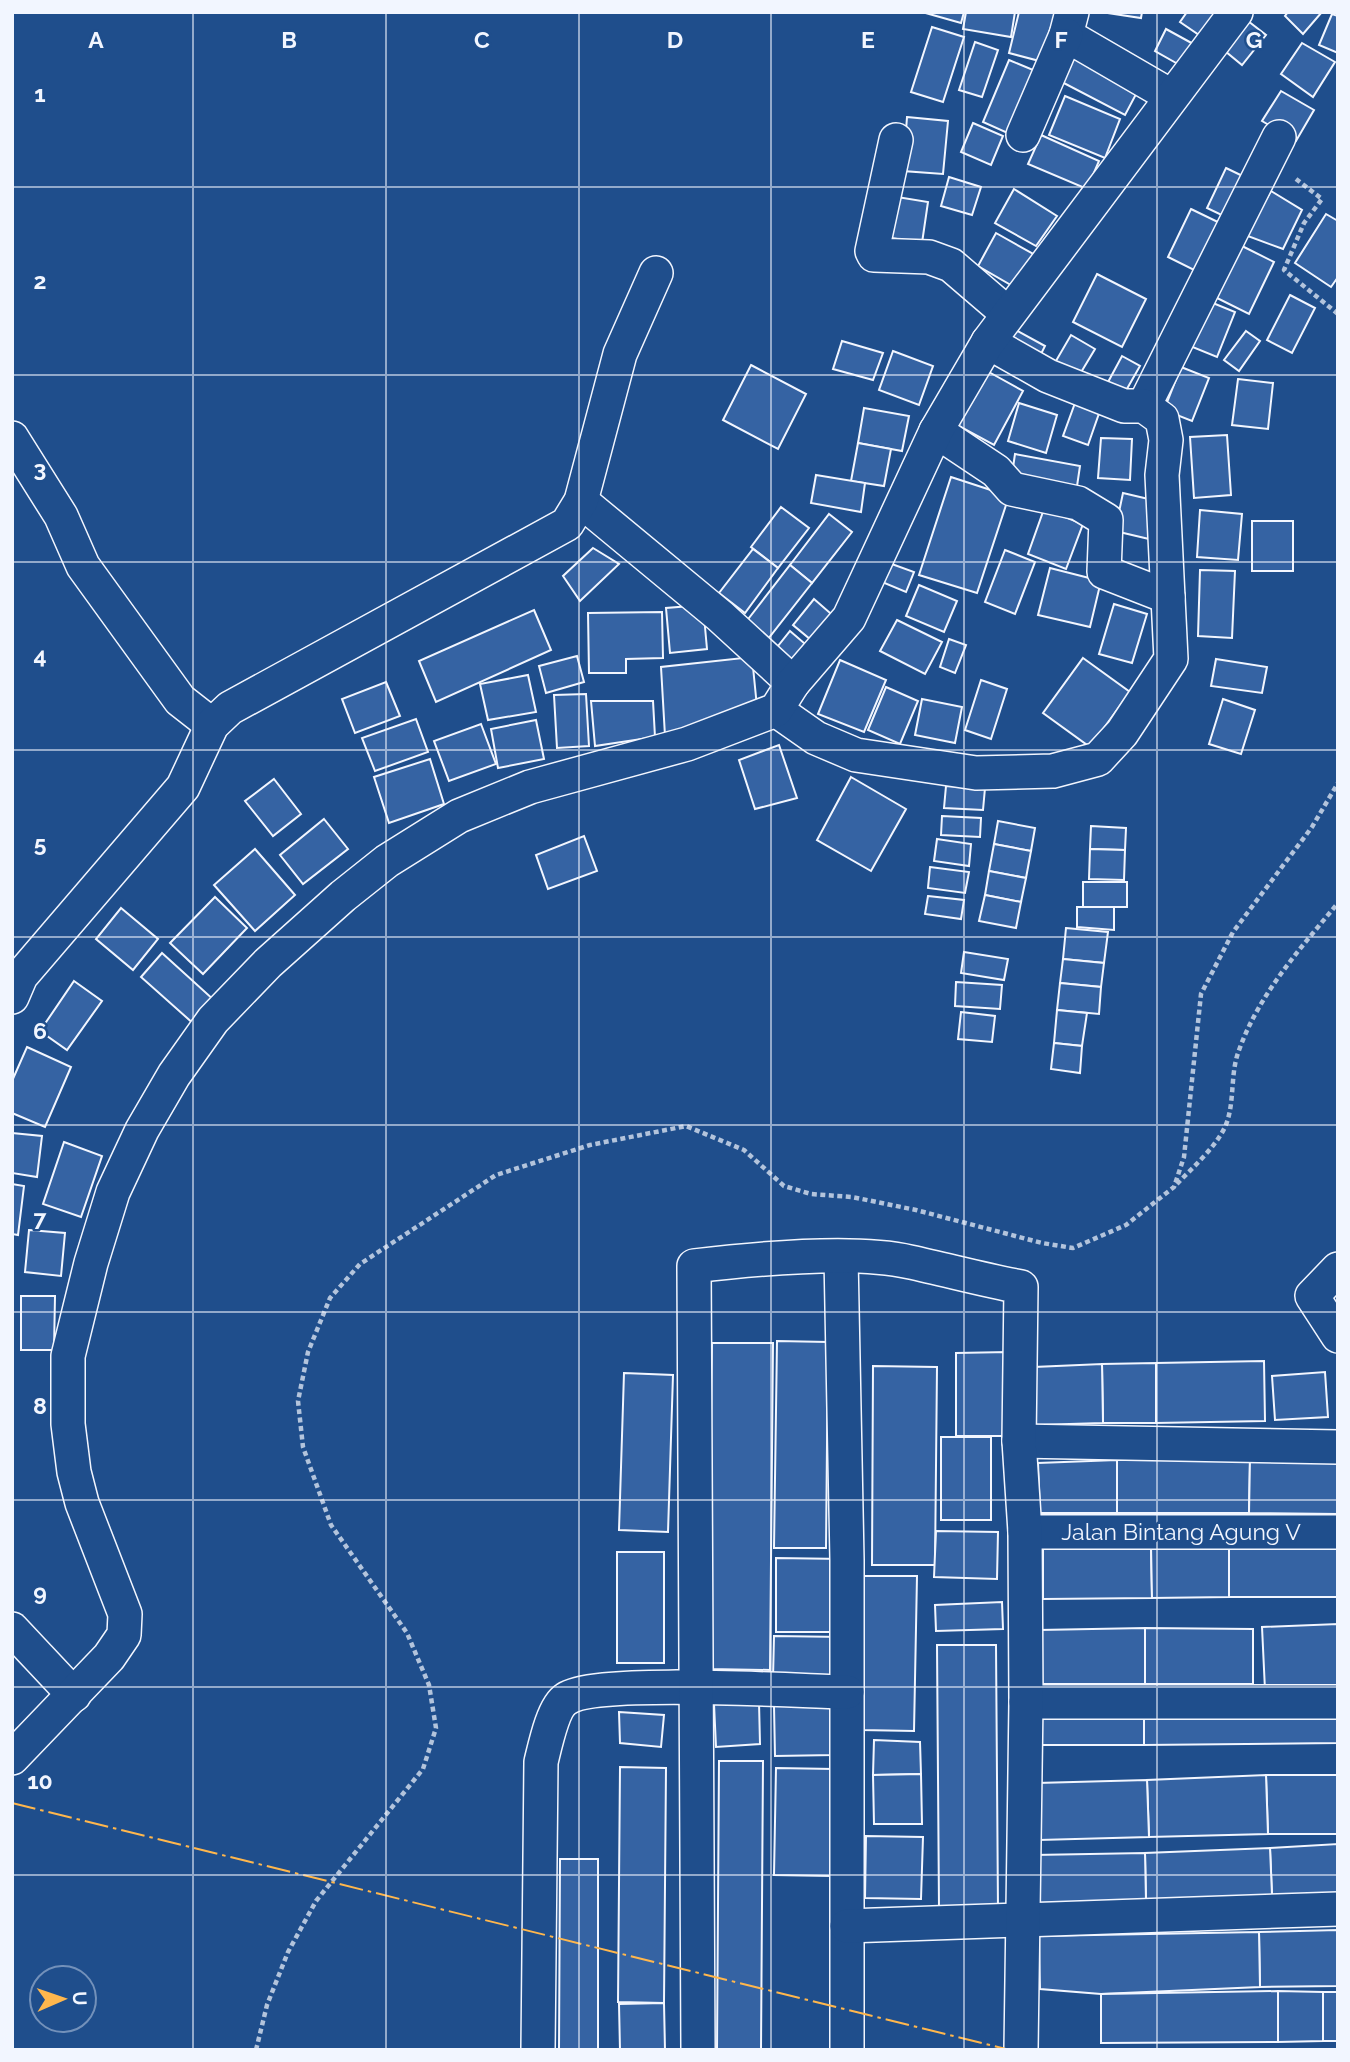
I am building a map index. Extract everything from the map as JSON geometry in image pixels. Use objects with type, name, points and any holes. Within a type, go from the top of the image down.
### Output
[{"type":"street","points":[[12,1758],[109,1657],[124,1635],[125,1614],[82,1503],[74,1472],[68,1424],[68,1356],[91,1263],[113,1192],[168,1086],[212,1020],[268,963],[343,896],[387,860],[459,816],[530,788],[687,744],[784,697],[849,618],[936,431],[1007,313],[1236,12]]},
{"type":"street","points":[[1023,135],[1069,24],[1171,96]]},
{"type":"street","points":[[896,140],[872,251],[874,255],[929,257],[951,265],[1007,313]]},
{"type":"street","points":[[1144,406],[1274,149]]},
{"type":"street","points":[[12,997],[21,976],[183,787],[212,725],[230,708],[567,524],[581,501],[621,354],[656,273]]},
{"type":"street","points":[[581,501],[720,616],[816,738],[856,755],[975,773],[1053,771],[1098,759],[1122,733],[1171,660],[1162,475],[1166,440],[1162,419],[1144,406],[1124,406],[1048,376],[988,342]]},
{"type":"street","points":[[936,431],[996,471],[1012,489],[1078,503],[1106,520],[1104,572],[1168,597]]},
{"type":"street","points":[[12,438],[61,516],[83,566],[180,700],[212,725]]},
{"type":"street","points":[[841,1257],[847,1692],[847,2050]]},
{"type":"street","points":[[698,2050],[694,1266],[841,1257],[909,1261],[939,1271],[1021,1287],[1019,1441],[1025,1532],[1026,1702],[1021,2050]]},
{"type":"street","points":[[1338,1269],[1312,1296],[1338,1336]]},
{"type":"street","points":[[1019,1441],[1338,1447]]},
{"type":"street","name":"Jalan Bintang Agung V","points":[[1025,1532],[1338,1532]]},
{"type":"street","points":[[12,1629],[74,1695]]},
{"type":"street","points":[[538,2050],[541,1762],[549,1731],[564,1700],[582,1690],[695,1688],[847,1692]]},
{"type":"street","points":[[1026,1702],[1338,1702]]},
{"type":"street","points":[[847,1926],[1338,1909]]},
{"type":"path","points":[[1274,149],[1322,200],[1304,223],[1284,270],[1338,314]]},
{"type":"path","points":[[1174,1187],[1202,1158],[1226,1126],[1237,1055],[1259,1006],[1283,969],[1338,903]]},
{"type":"building","points":[[922,12],[964,12],[961,23]]},
{"type":"building","points":[[966,12],[1015,12],[1011,37],[963,29]]},
{"type":"building","points":[[1019,12],[1060,12],[1047,63],[1009,53]]},
{"type":"building","points":[[1101,12],[1142,12],[1141,18]]},
{"type":"building","points":[[1187,12],[1222,12],[1205,39],[1180,22]]},
{"type":"building","points":[[1288,12],[1322,12],[1303,34],[1285,16]]},
{"type":"building","points":[[1332,14],[1338,16],[1338,53],[1319,45]]},
{"type":"building","points":[[1248,21],[1266,35],[1242,65],[1225,51]]},
{"type":"building","points":[[932,27],[964,37],[943,102],[911,92]]},
{"type":"building","points":[[1166,29],[1197,46],[1185,68],[1155,51]]},
{"type":"building","points":[[975,42],[998,50],[982,97],[959,90]]},
{"type":"building","points":[[1302,43],[1335,62],[1313,97],[1281,74]]},
{"type":"building","points":[[1075,47],[1142,83],[1125,115],[1058,80]]},
{"type":"building","points":[[1009,60],[1038,72],[1012,135],[983,122]]},
{"type":"building","points":[[1281,91],[1314,110],[1296,141],[1262,121]]},
{"type":"building","points":[[1065,96],[1120,119],[1105,158],[1049,135]]},
{"type":"building","points":[[907,117],[948,121],[943,174],[903,171]]},
{"type":"building","points":[[973,123],[1003,136],[991,165],[961,152]]},
{"type":"building","points":[[1041,135],[1099,161],[1087,189],[1028,164]]},
{"type":"building","points":[[1226,168],[1251,180],[1232,220],[1207,208]]},
{"type":"building","points":[[949,177],[981,187],[972,215],[941,206]]},
{"type":"building","points":[[1014,189],[1057,216],[1036,246],[995,223]]},
{"type":"building","points":[[1271,191],[1302,210],[1283,249],[1245,235]]},
{"type":"building","points":[[885,195],[928,202],[922,243],[879,236]]},
{"type":"building","points":[[1191,209],[1222,224],[1198,272],[1168,257]]},
{"type":"building","points":[[1326,214],[1338,221],[1338,277],[1331,287],[1295,263]]},
{"type":"building","points":[[996,233],[1035,255],[1016,288],[978,266]]},
{"type":"building","points":[[1240,245],[1274,262],[1249,314],[1215,297]]},
{"type":"building","points":[[1097,274],[1146,299],[1122,347],[1073,322]]},
{"type":"building","points":[[1290,295],[1315,308],[1292,353],[1267,340]]},
{"type":"building","points":[[1208,301],[1235,312],[1217,357],[1190,346]]},
{"type":"building","points":[[1014,329],[1045,346],[1038,360],[1007,344]]},
{"type":"building","points":[[1246,331],[1260,341],[1239,371],[1224,360]]},
{"type":"building","points":[[1071,335],[1095,349],[1077,379],[1053,366]]},
{"type":"building","points":[[842,341],[883,353],[873,380],[833,369]]},
{"type":"building","points":[[893,351],[933,366],[919,405],[879,390]]},
{"type":"building","points":[[1122,356],[1140,366],[1124,394],[1107,384]]},
{"type":"building","points":[[751,365],[806,394],[778,449],[723,420]]},
{"type":"building","points":[[1181,367],[1209,378],[1192,421],[1164,410]]},
{"type":"building","points":[[987,371],[1023,391],[994,445],[957,425]]},
{"type":"building","points":[[1238,379],[1273,383],[1268,429],[1232,425]]},
{"type":"building","points":[[1079,392],[1103,402],[1088,445],[1063,436]]},
{"type":"building","points":[[1019,403],[1057,415],[1046,453],[1008,441]]},
{"type":"building","points":[[864,408],[909,416],[902,451],[858,443]]},
{"type":"building","points":[[1227,435],[1231,495],[1194,498],[1190,437]]},
{"type":"building","points":[[1101,438],[1132,439],[1130,480],[1098,478]]},
{"type":"building","points":[[858,443],[891,449],[884,486],[851,481]]},
{"type":"building","points":[[1015,454],[1080,466],[1076,493],[1011,481]]},
{"type":"building","points":[[816,475],[865,483],[861,512],[811,503]]},
{"type":"building","points":[[951,477],[1009,496],[977,593],[919,575]]},
{"type":"building","points":[[1123,493],[1157,501],[1149,539],[1115,531]]},
{"type":"building","points":[[781,507],[809,528],[778,568],[751,547]]},
{"type":"building","points":[[1044,509],[1083,524],[1066,569],[1028,554]]},
{"type":"building","points":[[1200,510],[1242,514],[1238,560],[1197,557]]},
{"type":"building","points":[[829,514],[852,532],[812,583],[790,565]]},
{"type":"building","points":[[1252,521],[1293,521],[1293,571],[1252,571]]},
{"type":"building","points":[[593,548],[619,564],[580,601],[563,576]]},
{"type":"building","points":[[753,549],[778,568],[745,613],[719,593]]},
{"type":"building","points":[[1005,550],[1035,562],[1015,614],[985,602]]},
{"type":"building","points":[[889,563],[914,572],[906,592],[882,582]]},
{"type":"building","points":[[790,565],[812,583],[764,644],[742,627]]},
{"type":"building","points":[[1050,568],[1101,581],[1090,627],[1038,615]]},
{"type":"building","points":[[1200,570],[1235,571],[1232,638],[1198,636]]},
{"type":"building","points":[[919,585],[957,601],[944,632],[906,616]]},
{"type":"building","points":[[814,599],[837,619],[816,644],[793,625]]},
{"type":"building","points":[[1114,604],[1147,614],[1132,663],[1099,654]]},
{"type":"building","points":[[703,605],[707,649],[670,653],[666,608]]},
{"type":"building","points":[[534,610],[551,650],[436,702],[419,661]]},
{"type":"building","points":[[662,612],[663,658],[626,659],[626,673],[589,673],[588,613]]},
{"type":"building","points":[[897,620],[942,642],[925,674],[880,651]]},
{"type":"building","points":[[790,631],[811,649],[791,673],[770,656]]},
{"type":"building","points":[[949,639],[966,645],[955,673],[940,667]]},
{"type":"building","points":[[577,656],[584,682],[546,693],[539,666]]},
{"type":"building","points":[[752,657],[757,707],[665,736],[661,667]]},
{"type":"building","points":[[1083,658],[1130,692],[1090,747],[1043,713]]},
{"type":"building","points":[[1216,659],[1267,667],[1262,693],[1211,686]]},
{"type":"building","points":[[840,660],[886,680],[864,732],[818,714]]},
{"type":"building","points":[[528,675],[536,712],[488,720],[480,684]]},
{"type":"building","points":[[981,680],[1007,689],[991,739],[965,730]]},
{"type":"building","points":[[386,682],[400,716],[355,733],[342,699]]},
{"type":"building","points":[[886,687],[918,701],[900,744],[868,730]]},
{"type":"building","points":[[586,694],[589,746],[557,748],[554,695]]},
{"type":"building","points":[[922,699],[962,707],[955,743],[915,735]]},
{"type":"building","points":[[1223,699],[1255,710],[1241,754],[1209,744]]},
{"type":"building","points":[[591,701],[653,701],[655,737],[595,746]]},
{"type":"building","points":[[416,719],[428,752],[375,771],[362,738]]},
{"type":"building","points":[[536,720],[544,759],[498,768],[491,729]]},
{"type":"building","points":[[481,724],[496,764],[449,781],[434,741]]},
{"type":"building","points":[[779,745],[797,798],[755,809],[739,760]]},
{"type":"building","points":[[430,759],[444,804],[389,823],[374,777]]},
{"type":"building","points":[[851,777],[906,809],[871,871],[817,840]]},
{"type":"building","points":[[274,779],[301,814],[273,836],[245,801]]},
{"type":"building","points":[[946,786],[985,788],[983,810],[944,808]]},
{"type":"building","points":[[942,816],[981,818],[980,837],[941,835]]},
{"type":"building","points":[[324,819],[348,849],[303,884],[280,855]]},
{"type":"building","points":[[998,821],[1035,828],[1031,851],[994,844]]},
{"type":"building","points":[[1091,826],[1126,828],[1125,850],[1090,849]]},
{"type":"building","points":[[584,836],[597,871],[548,889],[536,855]]},
{"type":"building","points":[[937,839],[971,844],[969,866],[934,861]]},
{"type":"building","points":[[994,844],[1031,851],[1026,878],[989,871]]},
{"type":"building","points":[[255,849],[295,895],[255,931],[214,885]]},
{"type":"building","points":[[1090,849],[1125,850],[1124,880],[1089,879]]},
{"type":"building","points":[[930,867],[969,872],[965,893],[928,888]]},
{"type":"building","points":[[989,871],[1026,878],[1021,902],[985,895]]},
{"type":"building","points":[[1083,882],[1127,882],[1127,907],[1083,907]]},
{"type":"building","points":[[985,895],[1021,902],[1016,928],[979,921]]},
{"type":"building","points":[[928,896],[964,900],[961,919],[925,914]]},
{"type":"building","points":[[215,897],[247,928],[203,974],[170,943]]},
{"type":"building","points":[[1077,907],[1114,907],[1114,930],[1077,927]]},
{"type":"building","points":[[121,908],[158,939],[133,970],[96,939]]},
{"type":"building","points":[[1066,928],[1108,932],[1104,963],[1063,959]]},
{"type":"building","points":[[964,952],[1008,959],[1004,980],[961,973]]},
{"type":"building","points":[[162,953],[215,1001],[195,1025],[141,977]]},
{"type":"building","points":[[1063,959],[1104,963],[1101,987],[1060,983]]},
{"type":"building","points":[[74,981],[102,1001],[67,1050],[40,1031]]},
{"type":"building","points":[[956,982],[1002,985],[1000,1009],[955,1006]]},
{"type":"building","points":[[1060,983],[1101,987],[1099,1014],[1057,1010]]},
{"type":"building","points":[[1057,1010],[1087,1013],[1082,1046],[1054,1043]]},
{"type":"building","points":[[961,1012],[995,1016],[992,1042],[958,1039]]},
{"type":"building","points":[[1054,1043],[1082,1046],[1080,1073],[1051,1069]]},
{"type":"building","points":[[27,1047],[71,1067],[45,1127],[12,1113],[12,1081]]},
{"type":"building","points":[[12,1133],[42,1136],[37,1177],[12,1173]]},
{"type":"building","points":[[64,1142],[102,1156],[81,1217],[43,1204]]},
{"type":"building","points":[[12,1184],[24,1186],[18,1235],[12,1234]]},
{"type":"building","points":[[29,1230],[65,1233],[61,1276],[25,1272]]},
{"type":"building","points":[[21,1296],[55,1296],[54,1350],[21,1350]]},
{"type":"building","points":[[777,1341],[828,1342],[826,1548],[774,1548]]},
{"type":"building","points":[[712,1343],[773,1343],[770,1670],[708,1669]]},
{"type":"building","points":[[1008,1352],[1009,1436],[956,1436],[956,1353]]},
{"type":"building","points":[[1264,1361],[1265,1421],[1156,1423],[1156,1363]]},
{"type":"building","points":[[1156,1363],[1156,1423],[1103,1423],[1102,1364]]},
{"type":"building","points":[[1102,1364],[1103,1423],[1036,1425],[1034,1367]]},
{"type":"building","points":[[873,1366],[937,1367],[935,1565],[872,1565]]},
{"type":"building","points":[[1325,1372],[1328,1417],[1275,1420],[1272,1376]]},
{"type":"building","points":[[624,1373],[673,1375],[668,1532],[619,1530]]},
{"type":"building","points":[[941,1437],[991,1437],[991,1520],[941,1520]]},
{"type":"building","points":[[1250,1458],[1249,1513],[1117,1513],[1117,1460]]},
{"type":"building","points":[[1250,1458],[1338,1459],[1338,1514],[1249,1513]]},
{"type":"building","points":[[1117,1460],[1117,1513],[1040,1513],[1038,1463]]},
{"type":"building","points":[[936,1531],[998,1532],[997,1579],[934,1577]]},
{"type":"building","points":[[1151,1546],[1152,1598],[1043,1599],[1043,1547]]},
{"type":"building","points":[[1151,1546],[1229,1547],[1229,1597],[1152,1598]]},
{"type":"building","points":[[1229,1547],[1338,1547],[1338,1597],[1229,1597]]},
{"type":"building","points":[[617,1552],[664,1552],[664,1663],[617,1663]]},
{"type":"building","points":[[776,1558],[844,1559],[843,1632],[776,1632]]},
{"type":"building","points":[[864,1576],[917,1576],[914,1731],[861,1730]]},
{"type":"building","points":[[1002,1602],[1003,1629],[936,1631],[935,1605]]},
{"type":"building","points":[[1338,1624],[1338,1687],[1265,1690],[1262,1627]]},
{"type":"building","points":[[1145,1628],[1145,1684],[1040,1684],[1039,1630]]},
{"type":"building","points":[[1145,1628],[1253,1629],[1253,1684],[1145,1684]]},
{"type":"building","points":[[774,1636],[844,1637],[844,1679],[773,1678]]},
{"type":"building","points":[[937,1645],[996,1645],[998,1909],[939,1909]]},
{"type":"building","points":[[759,1702],[760,1744],[716,1747],[714,1704]]},
{"type":"building","points":[[834,1705],[834,1755],[775,1756],[774,1706]]},
{"type":"building","points":[[619,1712],[664,1715],[661,1747],[620,1743]]},
{"type":"building","points":[[1036,1712],[1144,1714],[1144,1745],[1036,1745]]},
{"type":"building","points":[[1338,1712],[1338,1743],[1144,1745],[1144,1714]]},
{"type":"building","points":[[874,1740],[920,1742],[921,1774],[873,1775]]},
{"type":"building","points":[[719,1761],[763,1761],[761,2050],[717,2050]]},
{"type":"building","points":[[620,1767],[666,1768],[664,2003],[618,2002]]},
{"type":"building","points":[[776,1768],[834,1769],[832,1876],[774,1875]]},
{"type":"building","points":[[921,1774],[922,1824],[874,1824],[873,1775]]},
{"type":"building","points":[[1266,1775],[1338,1775],[1338,1834],[1268,1834]]},
{"type":"building","points":[[1266,1775],[1268,1834],[1149,1837],[1147,1780]]},
{"type":"building","points":[[1147,1780],[1149,1837],[1039,1840],[1037,1783]]},
{"type":"building","points":[[866,1836],[923,1837],[921,1899],[865,1898]]},
{"type":"building","points":[[1338,1844],[1338,1893],[1272,1895],[1270,1848]]},
{"type":"building","points":[[1270,1848],[1272,1895],[1146,1901],[1145,1853]]},
{"type":"building","points":[[1145,1853],[1146,1901],[1035,1903],[1034,1855]]},
{"type":"building","points":[[560,1859],[598,1859],[598,2050],[559,2050]]},
{"type":"building","points":[[1338,1930],[1338,1986],[1260,1987],[1259,1932]]},
{"type":"building","points":[[1259,1932],[1260,1987],[1101,1994],[1040,1989],[1039,1936]]},
{"type":"building","points":[[1278,1991],[1278,2042],[1101,2043],[1101,1994]]},
{"type":"building","points":[[1278,1991],[1323,1992],[1323,2041],[1278,2042]]},
{"type":"building","points":[[1323,1992],[1338,1992],[1338,2041],[1323,2041]]},
{"type":"building","points":[[664,2003],[665,2050],[620,2050],[619,2004]]},
{"type":"power","points":[[12,1803],[1010,2050]]}]
